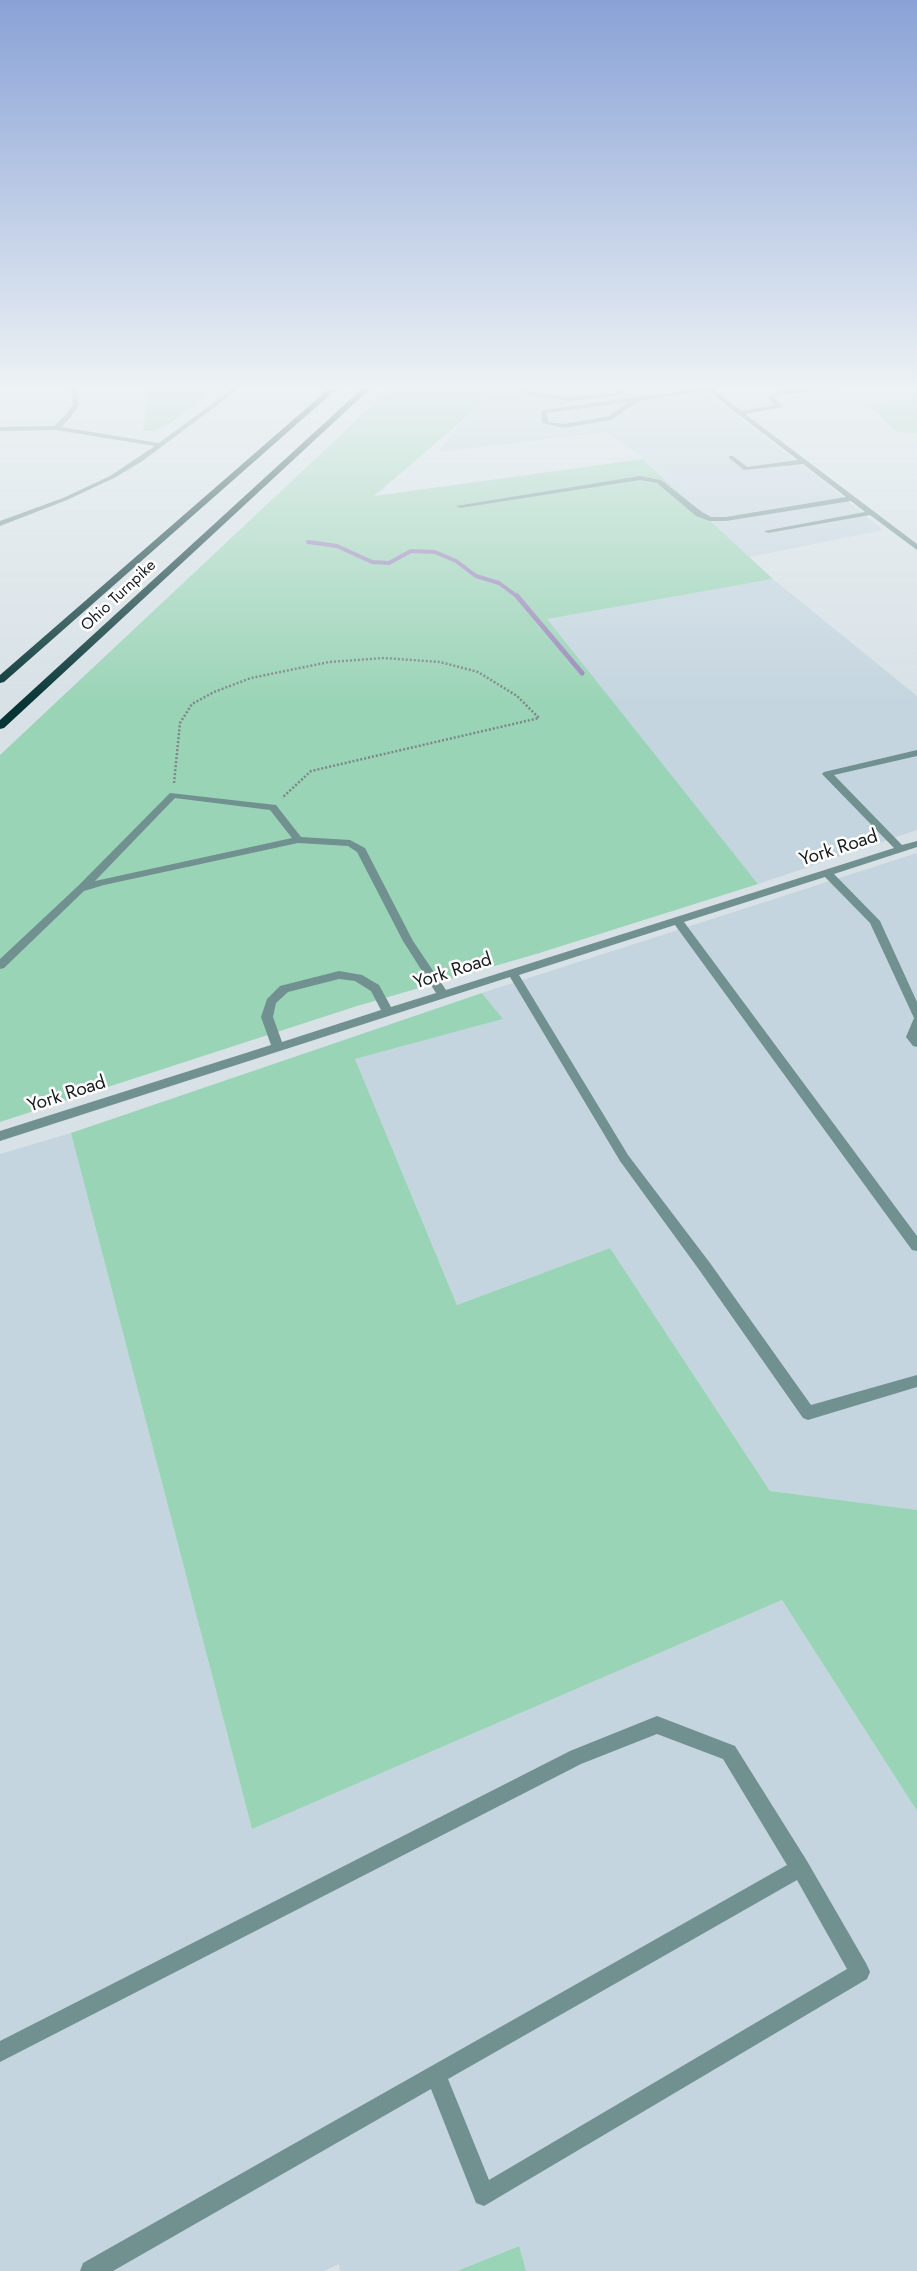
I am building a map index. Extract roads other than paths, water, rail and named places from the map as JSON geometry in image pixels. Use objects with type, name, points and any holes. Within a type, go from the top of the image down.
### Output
[{"type":"highway","name":"Ohio Turnpike","points":[[0,680],[215,492]]},
{"type":"highway","name":"Ohio Turnpike","points":[[0,726],[254,492]]},
{"type":"street","points":[[0,524],[80,492]]},
{"type":"street","points":[[460,506],[550,492]]},
{"type":"street","points":[[672,492],[699,514],[710,519],[726,519],[850,499]]},
{"type":"street","points":[[841,492],[917,548]]},
{"type":"street","points":[[768,531],[870,513]]},
{"type":"street","points":[[900,850],[827,774],[917,754]]},
{"type":"street","points":[[0,965],[80,889],[173,795],[273,807],[298,840]]},
{"type":"street","points":[[80,889],[102,882],[298,840],[350,843],[361,850],[408,940],[443,995]]},
{"type":"street","name":"York Road","points":[[0,1136],[917,844]]},
{"type":"street","points":[[827,873],[875,921],[917,1015]]},
{"type":"street","points":[[677,920],[917,1246]]},
{"type":"street","points":[[513,973],[624,1158],[705,1267],[808,1413],[917,1381]]},
{"type":"street","points":[[278,1047],[267,1017],[271,1002],[284,990],[339,975],[358,978],[375,988],[388,1012]]},
{"type":"street","points":[[917,1021],[912,1037],[917,1043]]},
{"type":"street","points":[[0,2052],[576,1757],[657,1725],[729,1752],[800,1868],[860,1972],[484,2195],[436,2075]]},
{"type":"street","points":[[91,2271],[800,1868]]},
{"type":"waterway","points":[[308,542],[337,546],[372,562],[389,563],[411,551],[435,552],[456,561],[476,576],[499,583],[518,597]]},
{"type":"waterway","points":[[518,597],[582,673]]}]
